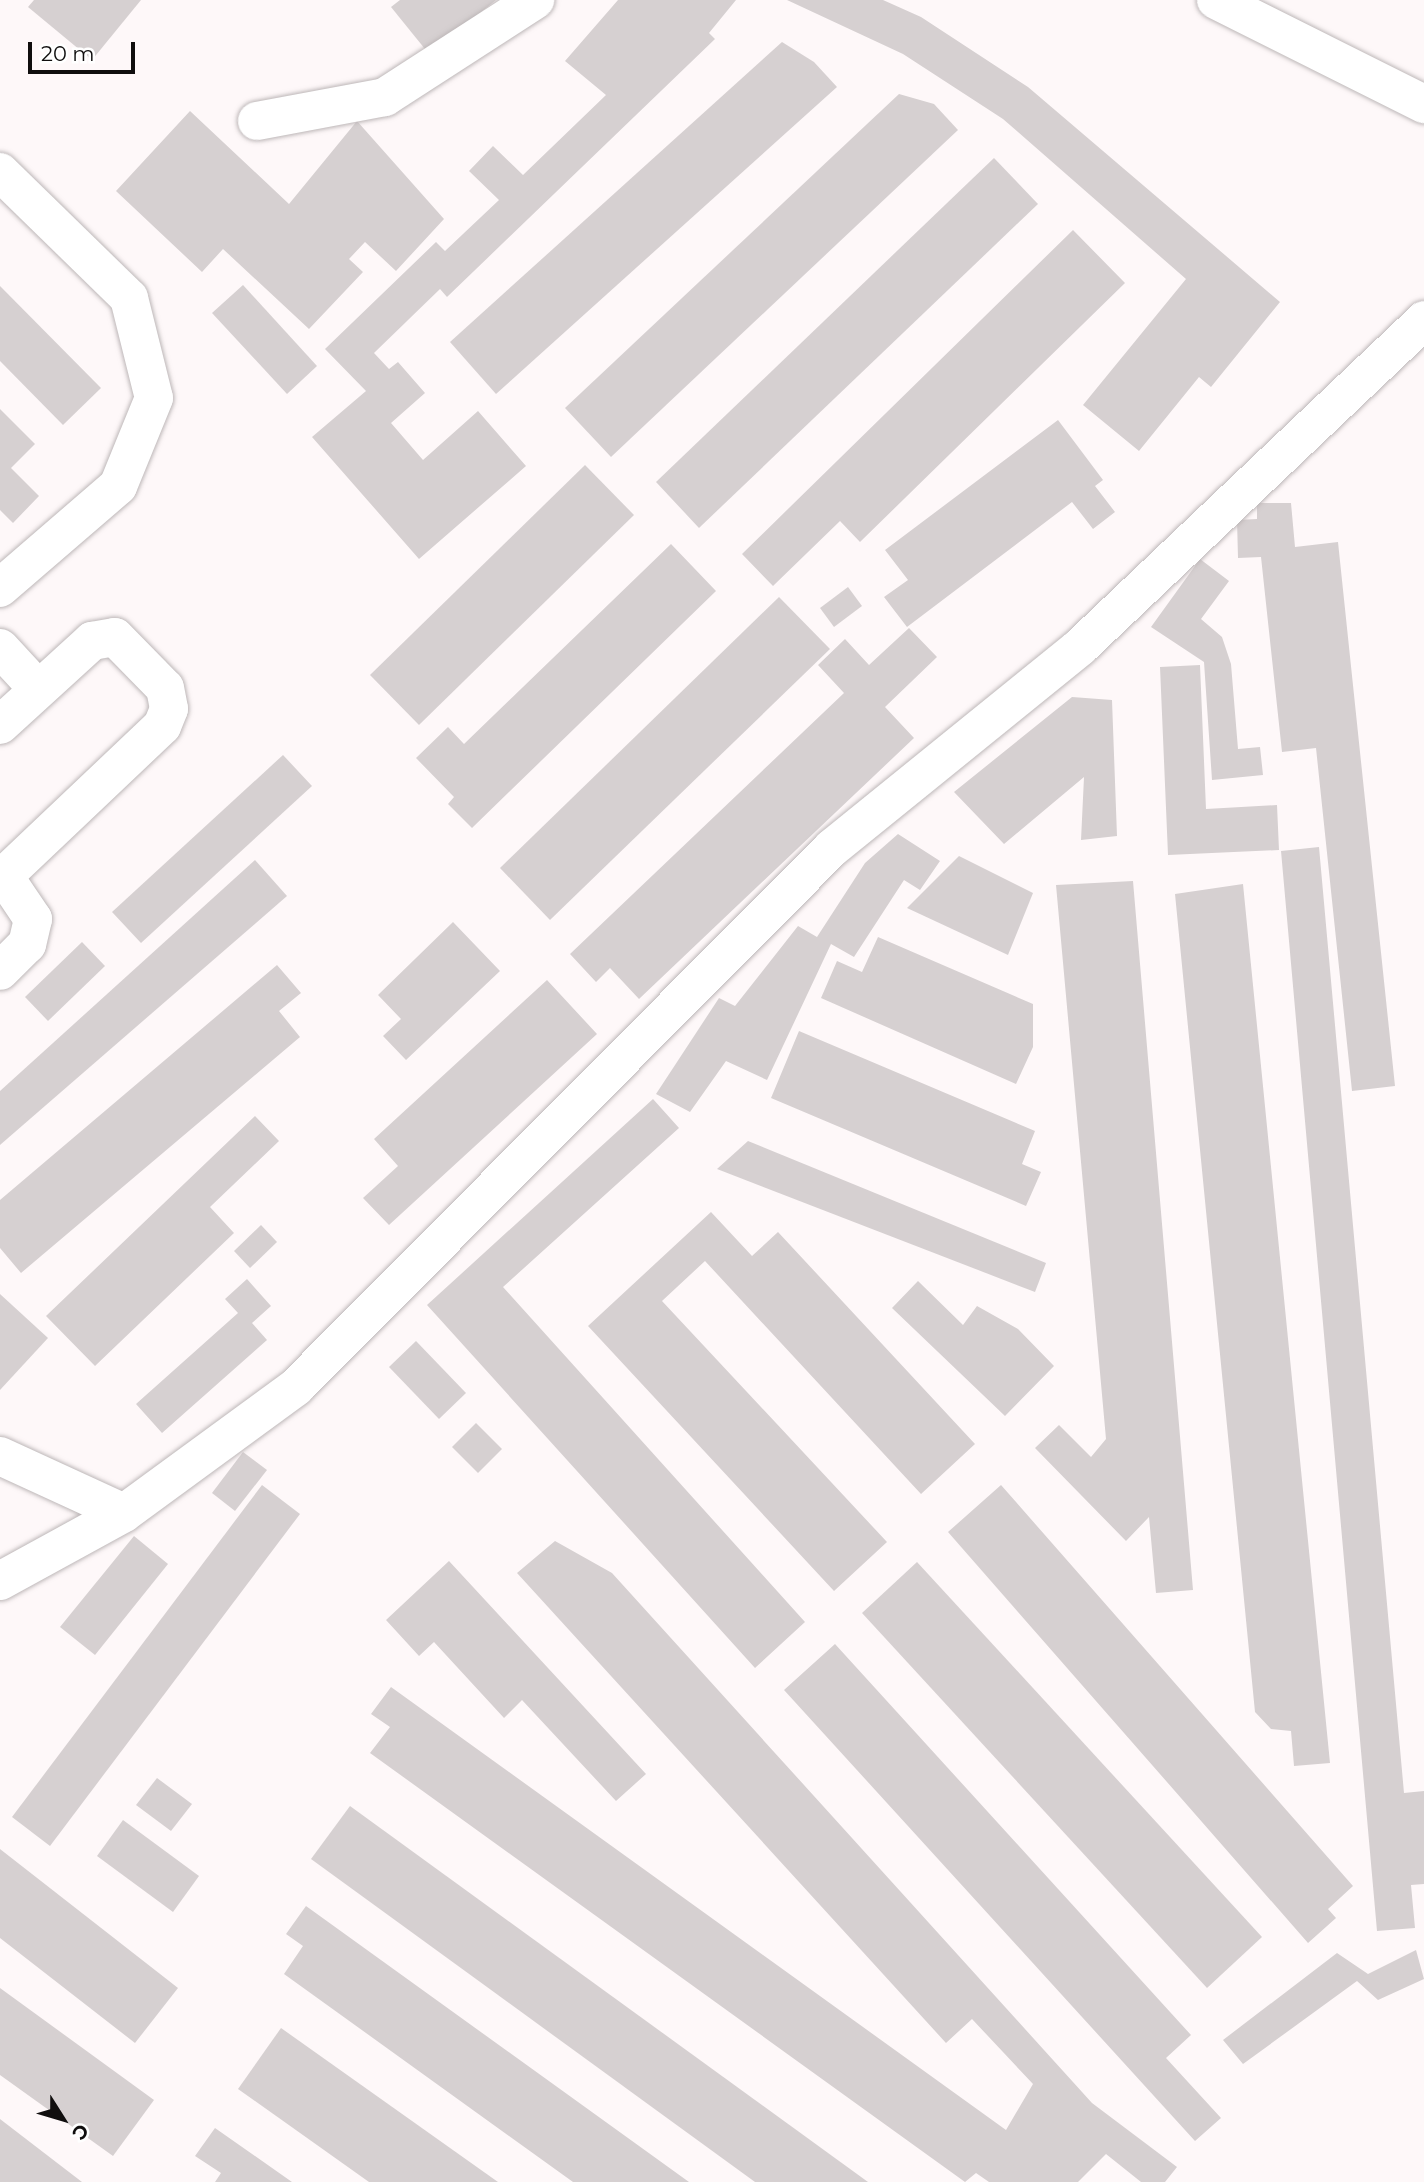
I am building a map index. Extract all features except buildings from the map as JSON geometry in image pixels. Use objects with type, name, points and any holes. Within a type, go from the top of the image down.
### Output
[{"type":"main road","points":[[257,121],[385,97],[535,0]]},
{"type":"main road","points":[[1216,0],[1424,104]]},
{"type":"main road","points":[[0,172],[129,299],[154,398],[118,486],[0,587]]},
{"type":"main road","points":[[0,1581],[124,1513],[296,1387],[832,848],[1080,647],[1424,320]]},
{"type":"main road","points":[[0,725],[92,641],[115,637],[165,688],[169,709],[162,726],[4,876],[33,919],[27,944],[0,971]]},
{"type":"main road","points":[[0,648],[38,689]]},
{"type":"main road","points":[[0,1456],[124,1513]]}]
